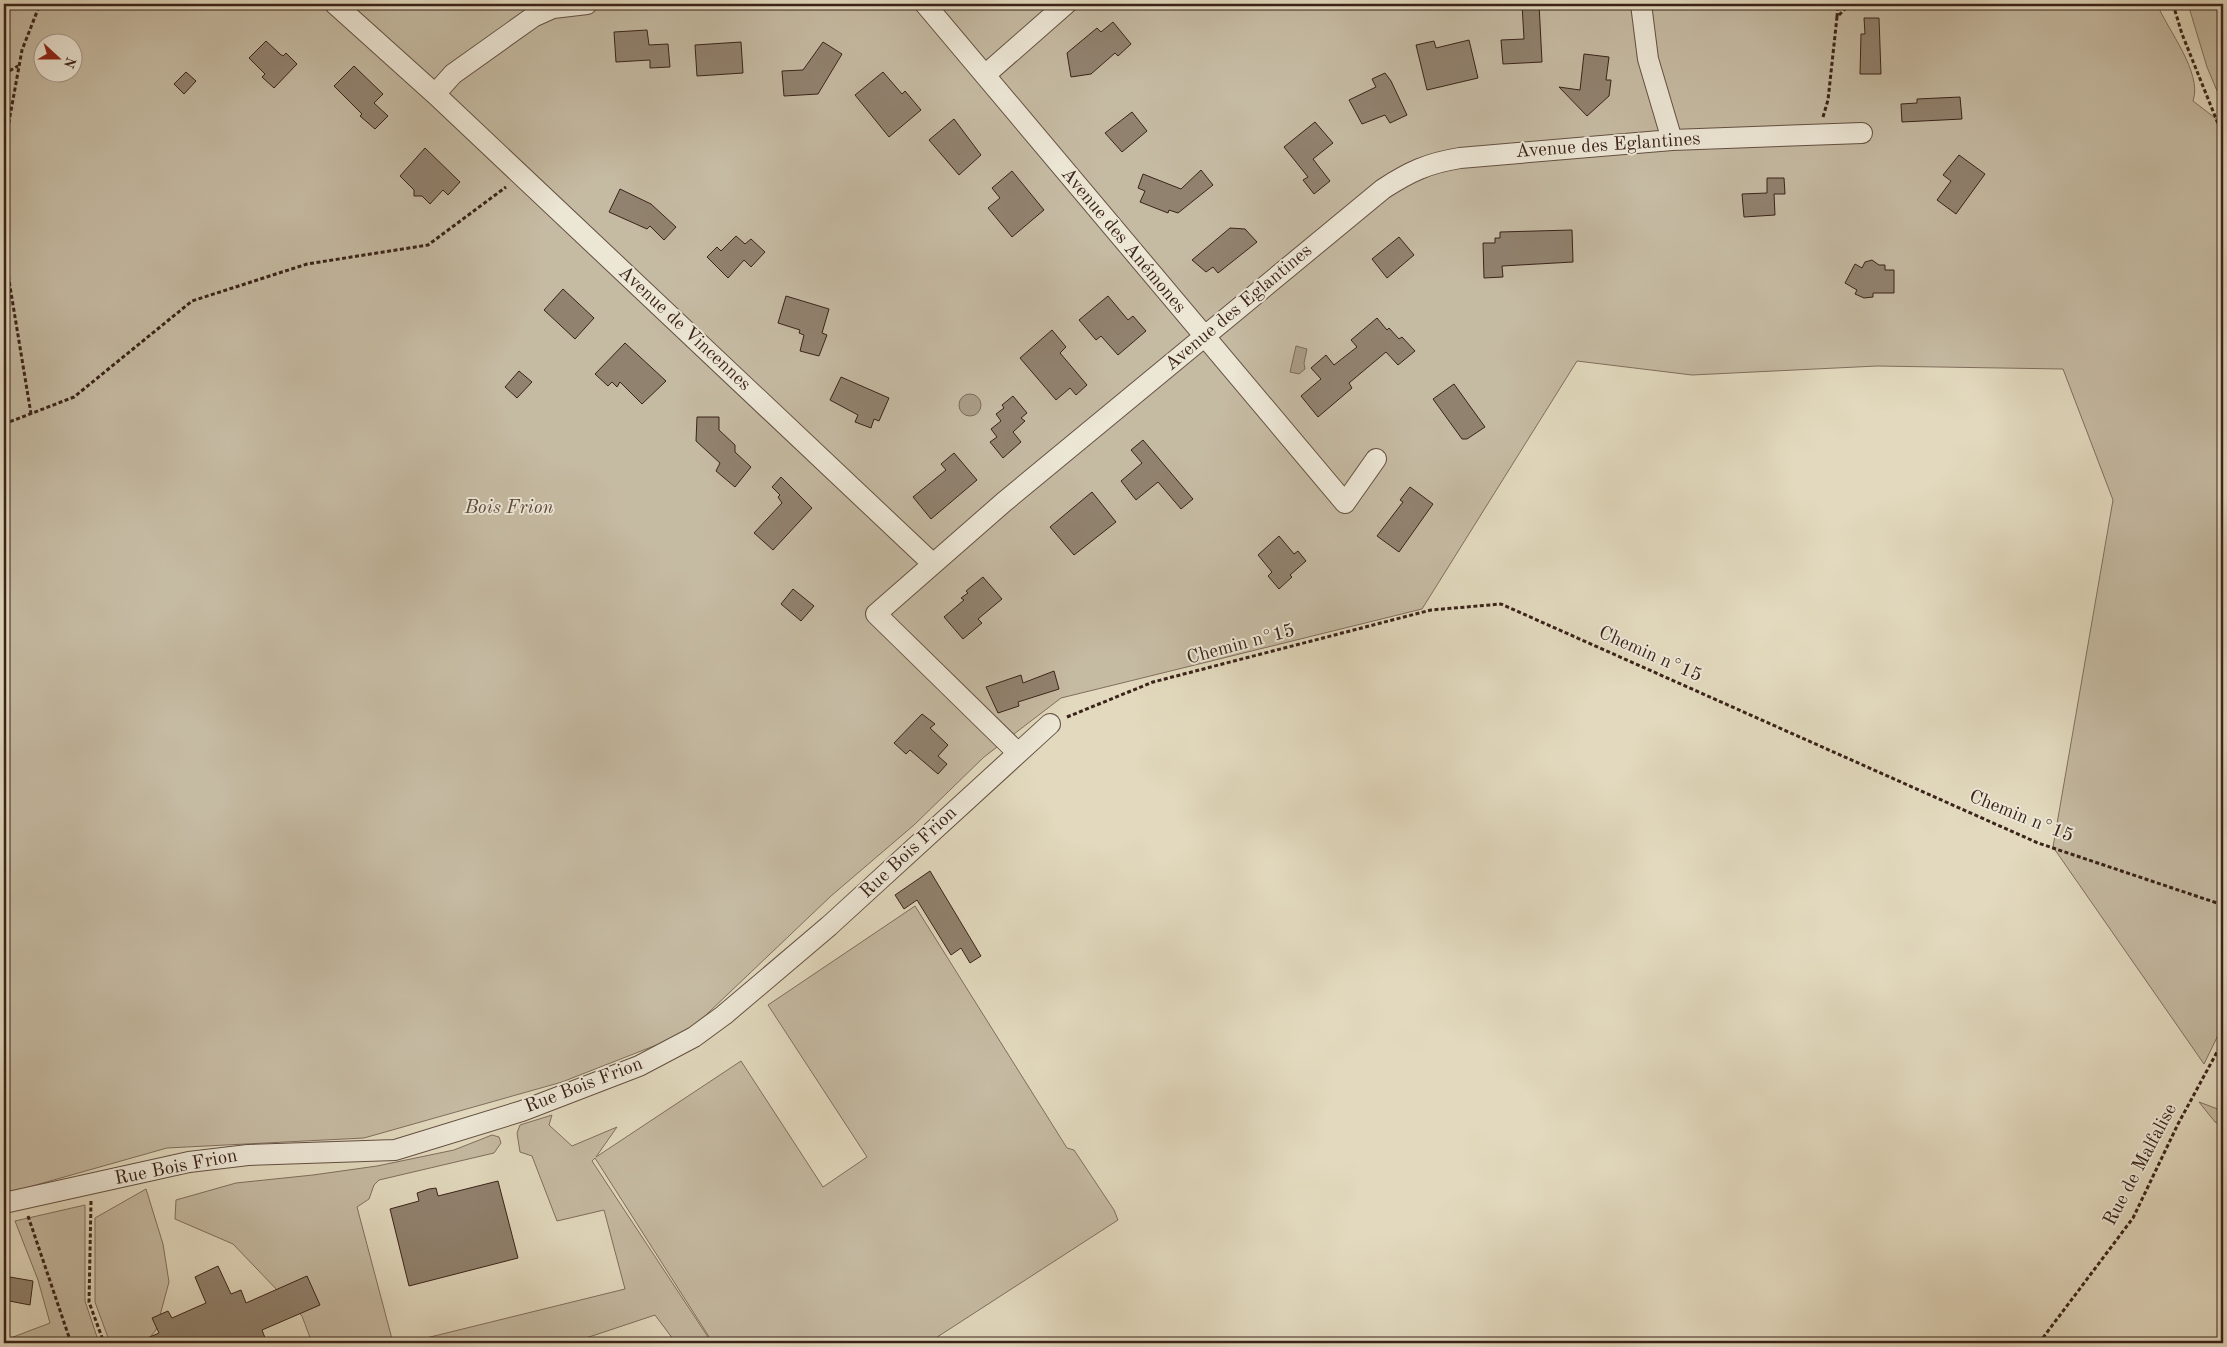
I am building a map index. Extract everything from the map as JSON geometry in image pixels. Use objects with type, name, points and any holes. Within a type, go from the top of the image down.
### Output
[{"type":"street","name":"Avenue de Vincennes","points":[[336,4],[434,94],[932,564]]},
{"type":"street","points":[[434,94],[453,74],[533,18],[553,8],[587,4]]},
{"type":"street","points":[[925,4],[985,75],[1066,4]]},
{"type":"street","points":[[1641,4],[1648,59],[1672,140]]},
{"type":"street","name":"Avenue des Anémones","points":[[985,75],[1344,503],[1376,459]]},
{"type":"street","name":"Avenue des Eglantines","points":[[1018,753],[876,614],[1004,502],[1383,189],[1408,173],[1433,162],[1460,158],[1672,140],[1862,133]]},
{"type":"street","name":"Rue Bois Frion","points":[[13,1201],[188,1162],[248,1155],[395,1150],[522,1111],[639,1066],[694,1037],[724,1015],[829,926],[1050,724]]},
{"type":"path","points":[[4,149],[22,50],[40,4]]},
{"type":"path","points":[[1818,134],[1828,100],[1838,4]]},
{"type":"path","points":[[1838,17],[1850,4]]},
{"type":"path","points":[[2173,4],[2182,34],[2223,136]]},
{"type":"path","points":[[4,74],[19,66]]},
{"type":"path","points":[[4,424],[74,397],[192,301],[307,264],[428,245],[521,176]]},
{"type":"path","points":[[4,250],[31,414]]},
{"type":"path","name":"Chemin n°15","points":[[1050,724],[1153,682],[1431,610],[1501,604],[2038,842],[2223,905]]},
{"type":"path","name":"Rue de Malfalise","points":[[2039,1343],[2133,1218],[2178,1124],[2223,1041]]},
{"type":"path","points":[[91,1184],[89,1302],[104,1343]]},
{"type":"path","points":[[13,1201],[71,1343]]},
{"type":"green space","name":"Bois Frion","points":[[4,4],[2157,4],[2189,65],[2195,90],[2193,101],[2223,124],[2223,1025],[2204,1064],[2053,847],[2113,500],[2063,369],[1877,366],[1692,375],[1577,361],[1422,609],[1061,698],[984,757],[914,825],[831,896],[687,1033],[562,1082],[364,1138],[167,1148],[4,1194]]},
{"type":"green space","points":[[2188,4],[2223,4],[2223,105],[2207,67]]},
{"type":"green space","points":[[915,906],[1067,1148],[1074,1150],[1114,1210],[1118,1220],[928,1343],[713,1343],[595,1158],[592,1161],[712,1343],[676,1343],[655,1315],[571,1343],[312,1343],[302,1316],[233,1244],[175,1219],[176,1200],[236,1183],[377,1166],[454,1150],[492,1135],[499,1137],[501,1143],[494,1153],[379,1180],[374,1185],[369,1199],[357,1207],[392,1339],[422,1339],[625,1289],[604,1210],[557,1221],[532,1156],[520,1152],[517,1133],[520,1125],[552,1115],[549,1125],[572,1146],[617,1127],[596,1157],[741,1061],[823,1187],[867,1157],[768,1005]]},
{"type":"green space","points":[[2199,1102],[2223,1111],[2223,1127],[2215,1122]]},
{"type":"green space","points":[[146,1189],[163,1244],[169,1282],[156,1330],[145,1343],[110,1343],[95,1302],[95,1218]]},
{"type":"green space","points":[[85,1205],[85,1301],[99,1343],[7,1343],[8,1339],[50,1323],[38,1280],[15,1221]]},
{"type":"shaded area","points":[[1296,346],[1307,349],[1304,363],[1305,369],[1299,374],[1290,372]]},
{"type":"shaded area","points":[[966,394],[974,394],[981,401],[981,409],[974,416],[966,416],[959,409],[959,401]]},
{"type":"building","points":[[1522,4],[1539,4],[1542,62],[1503,64],[1501,40],[1524,39]]},
{"type":"building","points":[[1864,18],[1879,18],[1881,74],[1860,74],[1861,34],[1865,34]]},
{"type":"building","points":[[1113,22],[1131,44],[1118,56],[1115,53],[1091,74],[1071,77],[1067,53],[1097,28],[1101,32]]},
{"type":"building","points":[[647,30],[649,45],[668,44],[670,67],[650,68],[650,60],[616,62],[614,32]]},
{"type":"building","points":[[1469,40],[1478,78],[1427,90],[1416,45],[1434,41],[1436,48]]},
{"type":"building","points":[[266,41],[283,56],[286,53],[297,64],[274,88],[262,77],[265,74],[249,58]]},
{"type":"building","points":[[741,42],[743,73],[697,76],[695,45]]},
{"type":"building","points":[[823,42],[842,54],[818,94],[784,96],[782,71],[803,70]]},
{"type":"building","points":[[1584,54],[1609,57],[1606,80],[1611,80],[1609,96],[1587,116],[1559,87],[1580,90]]},
{"type":"building","points":[[354,66],[383,94],[374,103],[388,116],[375,129],[360,116],[362,114],[334,86]]},
{"type":"building","points":[[186,72],[196,81],[184,94],[174,84]]},
{"type":"building","points":[[883,72],[902,94],[905,91],[921,110],[889,137],[855,95]]},
{"type":"building","points":[[1385,73],[1391,81],[1407,115],[1390,123],[1385,115],[1362,124],[1349,100],[1376,87],[1372,79]]},
{"type":"building","points":[[1960,97],[1962,119],[1902,122],[1901,104],[1917,103],[1917,99]]},
{"type":"building","points":[[1132,112],[1147,131],[1122,152],[1105,133]]},
{"type":"building","points":[[954,119],[981,155],[959,175],[929,140]]},
{"type":"building","points":[[1315,122],[1333,143],[1313,159],[1330,181],[1314,194],[1303,180],[1308,177],[1284,147]]},
{"type":"building","points":[[425,148],[460,182],[448,195],[443,190],[430,204],[422,196],[414,196],[414,190],[400,176]]},
{"type":"building","points":[[1959,155],[1985,174],[1956,214],[1937,200],[1951,181],[1943,175]]},
{"type":"building","points":[[1201,170],[1213,185],[1178,213],[1169,210],[1168,213],[1140,202],[1145,191],[1138,188],[1143,174],[1181,189]]},
{"type":"building","points":[[1012,171],[1044,210],[1012,237],[988,208],[1000,198],[992,188]]},
{"type":"building","points":[[1767,178],[1784,178],[1785,194],[1774,194],[1775,215],[1744,217],[1742,194],[1767,193]]},
{"type":"building","points":[[620,189],[651,204],[676,227],[664,240],[650,226],[647,229],[609,212]]},
{"type":"building","points":[[1230,228],[1245,229],[1257,242],[1218,273],[1213,267],[1206,272],[1192,260]]},
{"type":"building","points":[[1572,230],[1573,262],[1502,266],[1503,277],[1484,278],[1483,243],[1495,243],[1495,238],[1500,238],[1500,232]]},
{"type":"building","points":[[736,236],[745,244],[751,239],[765,252],[751,267],[744,260],[728,278],[707,257],[717,247],[721,251]]},
{"type":"building","points":[[1399,237],[1414,255],[1387,278],[1372,259]]},
{"type":"building","points":[[1872,260],[1879,265],[1885,265],[1885,270],[1894,270],[1894,293],[1873,293],[1873,297],[1864,298],[1855,294],[1857,290],[1845,283],[1855,264],[1862,268],[1865,262]]},
{"type":"building","points":[[563,289],[594,318],[575,339],[544,310]]},
{"type":"building","points":[[786,296],[829,309],[822,333],[827,335],[819,356],[800,351],[804,335],[799,333],[800,330],[778,323]]},
{"type":"building","points":[[1108,296],[1128,320],[1133,316],[1146,331],[1118,355],[1101,336],[1096,340],[1079,320]]},
{"type":"building","points":[[1377,318],[1387,330],[1389,328],[1399,339],[1402,337],[1415,351],[1398,365],[1386,352],[1349,383],[1352,388],[1318,417],[1301,396],[1321,379],[1311,368],[1326,355],[1334,365],[1357,347],[1351,340]]},
{"type":"building","points":[[1052,330],[1066,347],[1060,353],[1087,385],[1076,395],[1070,388],[1056,400],[1020,358]]},
{"type":"building","points":[[625,343],[666,381],[642,404],[620,382],[617,387],[612,382],[608,386],[595,374]]},
{"type":"building","points":[[519,371],[532,382],[517,398],[505,387]]},
{"type":"building","points":[[841,377],[889,398],[879,421],[874,419],[871,428],[855,422],[858,415],[830,400]]},
{"type":"building","points":[[1454,384],[1485,427],[1467,439],[1462,439],[1433,399]]},
{"type":"building","points":[[1013,396],[1027,413],[1021,418],[1025,421],[1013,432],[1021,442],[1003,458],[990,442],[997,437],[991,429],[1001,421],[996,414],[1004,408],[1002,405]]},
{"type":"building","points":[[697,417],[719,417],[719,430],[735,445],[735,452],[751,467],[735,487],[716,471],[720,463],[696,441]]},
{"type":"building","points":[[1143,440],[1193,499],[1181,509],[1158,482],[1136,500],[1121,481],[1142,463],[1131,450]]},
{"type":"building","points":[[954,453],[977,480],[931,519],[913,497],[946,470],[941,464]]},
{"type":"building","points":[[781,477],[812,508],[773,550],[754,533],[782,503],[778,497],[780,495],[772,487]]},
{"type":"building","points":[[1410,487],[1433,504],[1399,552],[1377,536],[1403,502],[1400,500]]},
{"type":"building","points":[[1092,492],[1116,522],[1074,555],[1050,527]]},
{"type":"building","points":[[1279,536],[1294,554],[1298,551],[1306,561],[1290,575],[1292,577],[1279,589],[1268,576],[1272,572],[1258,555]]},
{"type":"building","points":[[983,577],[1002,599],[978,619],[982,623],[963,639],[944,617],[964,600],[961,598],[968,593],[966,591]]},
{"type":"building","points":[[793,589],[814,606],[801,621],[781,604]]},
{"type":"building","points":[[1054,671],[1059,689],[1018,702],[1019,706],[998,713],[986,687],[1021,675],[1023,683]]},
{"type":"building","points":[[922,714],[935,724],[930,728],[948,745],[938,756],[947,764],[938,774],[910,750],[906,754],[894,743]]},
{"type":"building","points":[[930,871],[981,956],[970,963],[961,948],[951,955],[917,900],[904,909],[895,895]]},
{"type":"building","points":[[498,1181],[518,1258],[409,1286],[390,1209],[419,1201],[417,1193],[429,1189],[436,1188],[438,1196]]},
{"type":"building","points":[[218,1266],[231,1294],[241,1290],[246,1303],[307,1276],[320,1305],[262,1330],[267,1343],[136,1343],[159,1333],[152,1318],[168,1311],[172,1318],[206,1303],[195,1277]]},
{"type":"building","points":[[4,1276],[33,1281],[30,1305],[4,1300]]}]
